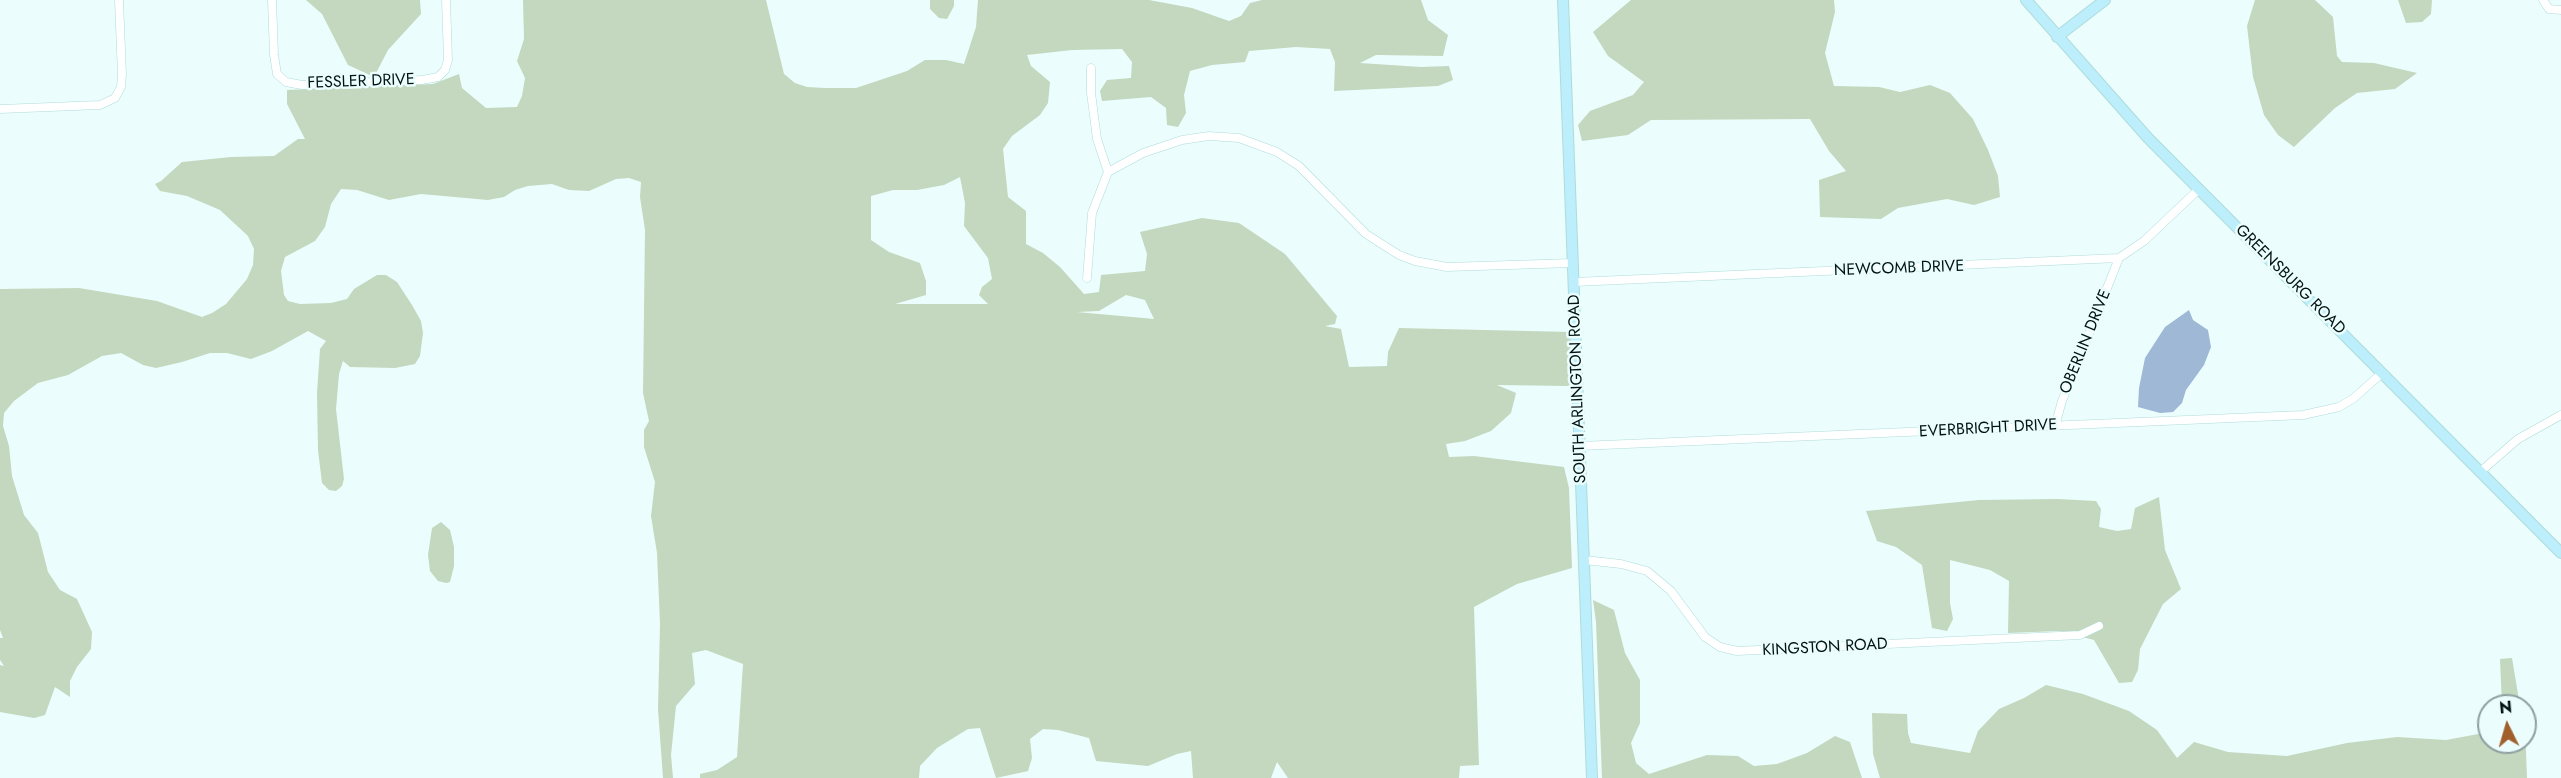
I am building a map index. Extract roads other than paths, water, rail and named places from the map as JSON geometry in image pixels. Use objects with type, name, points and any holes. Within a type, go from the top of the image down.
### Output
[{"type":"street","points":[[0,109],[100,105],[111,102],[118,94],[123,75],[119,0]]},
{"type":"street","name":"FESSLER DRIVE","points":[[272,0],[274,64],[280,78],[292,84],[323,85],[432,79],[442,73],[448,60],[446,0]]},
{"type":"street","name":"SOUTH ARLINGTON ROAD","points":[[1563,0],[1592,778]]},
{"type":"street","name":"GREENSBURG ROAD","points":[[2026,0],[2148,138],[2561,553]]},
{"type":"street","points":[[2057,37],[2104,0]]},
{"type":"street","points":[[2542,0],[2549,9],[2561,10]]},
{"type":"street","points":[[1087,278],[1092,213],[1108,172],[1097,139],[1091,93],[1091,68]]},
{"type":"street","points":[[1108,172],[1143,153],[1182,140],[1209,136],[1239,138],[1277,152],[1299,166],[1366,234],[1383,246],[1415,261],[1463,267],[1573,263]]},
{"type":"street","points":[[2119,258],[2144,241],[2199,189]]},
{"type":"street","name":"NEWCOMB DRIVE","points":[[1574,282],[2119,258]]},
{"type":"street","name":"OBERLIN DRIVE","points":[[2055,426],[2062,402],[2119,258]]},
{"type":"street","name":"EVERBRIGHT DRIVE","points":[[1580,446],[2318,413],[2349,402],[2382,373]]},
{"type":"street","points":[[2480,472],[2518,439],[2561,415]]},
{"type":"street","name":"KINGSTON ROAD","points":[[1584,560],[1621,564],[1647,571],[1671,591],[1705,637],[1720,647],[1737,651],[2080,635],[2099,626]]},
{"type":"water","points":[[2189,310],[2193,320],[2208,330],[2211,347],[2204,365],[2186,390],[2182,403],[2173,412],[2160,413],[2138,407],[2145,358],[2165,327]]}]
